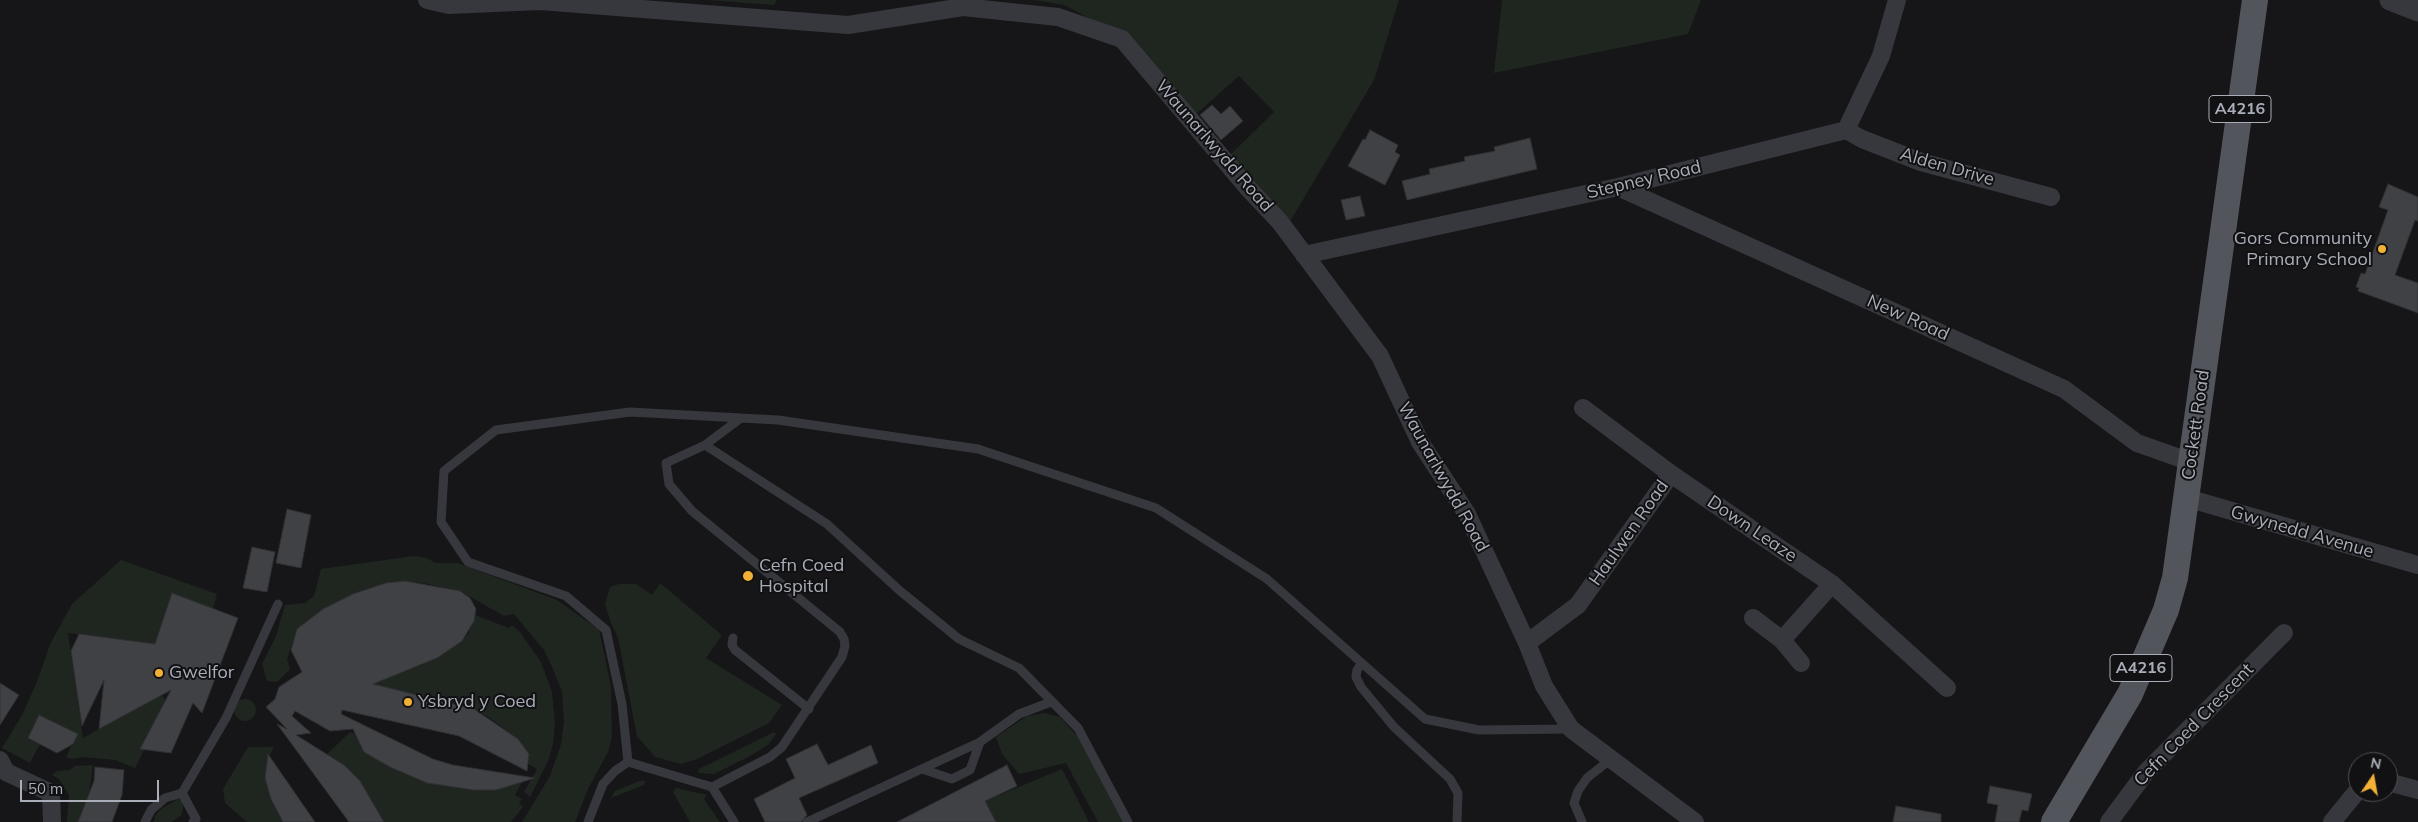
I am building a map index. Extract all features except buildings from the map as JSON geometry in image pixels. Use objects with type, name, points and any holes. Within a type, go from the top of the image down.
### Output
[{"type":"main road","name":"Cockett Road","points":[[2054,822],[2130,694],[2166,610],[2175,578],[2255,0]]},
{"type":"street","name":"Waunarlwydd Road","points":[[427,0],[449,5],[540,1],[848,25],[963,7],[1058,17],[1122,39],[1247,187],[1280,222],[1380,356],[1420,442],[1467,514],[1528,643],[1544,686],[1571,728],[1695,822]]},
{"type":"street","points":[[1846,130],[1881,56],[1897,0]]},
{"type":"street","points":[[2390,0],[2418,11]]},
{"type":"street","name":"Stepney Road","points":[[1304,255],[1618,187],[1846,130]]},
{"type":"street","name":"Alden Drive","points":[[1846,130],[1862,139],[1921,162],[2051,197]]},
{"type":"street","name":"New Road","points":[[1618,187],[2064,389],[2137,443],[2191,462]]},
{"type":"street","name":"Haulwen Road","points":[[1528,643],[1578,605],[1671,474],[1582,408]]},
{"type":"street","name":"Down Leaze","points":[[1671,474],[1832,584],[1947,688]]},
{"type":"street","name":"Gwynedd Avenue","points":[[2187,498],[2418,565]]},
{"type":"street","points":[[1782,640],[1832,584]]},
{"type":"street","points":[[1753,618],[1782,640],[1801,663]]},
{"type":"street","name":"Cefn Coed Crescent","points":[[2109,822],[2146,772],[2284,633]]},
{"type":"street","points":[[0,760],[6,772],[51,793],[52,822]]},
{"type":"street","points":[[2398,785],[2418,790]]},
{"type":"street","points":[[2332,822],[2348,802]]},
{"type":"lane","points":[[628,762],[622,704],[606,630],[566,596],[468,562],[441,522],[444,471],[496,430],[630,412],[778,420],[978,449],[1156,508],[1267,579],[1424,719],[1479,730],[1571,728]]},
{"type":"lane","points":[[712,787],[770,757],[782,747],[842,657],[844,639],[840,632],[692,511],[668,484],[666,463],[706,445],[741,418]]},
{"type":"lane","points":[[706,445],[827,524],[899,590],[959,639],[1019,668],[1078,728],[1128,822]]},
{"type":"lane","points":[[144,822],[151,810],[165,798],[182,793],[226,718],[278,604]]},
{"type":"lane","points":[[734,638],[732,645],[735,650],[809,709]]},
{"type":"lane","points":[[1362,663],[1357,670],[1356,677],[1361,687],[1394,727],[1450,779],[1458,793],[1457,822]]},
{"type":"lane","points":[[807,822],[980,742],[1019,714],[1051,702]]},
{"type":"lane","points":[[922,769],[952,779],[970,770],[980,742]]},
{"type":"lane","points":[[1582,822],[1574,803],[1578,792],[1587,778],[1611,759]]},
{"type":"lane","points":[[628,762],[712,787],[734,822]]},
{"type":"lane","points":[[588,822],[603,784],[615,771],[628,762]]},
{"type":"lane","points":[[182,793],[196,821]]},
{"type":"shaded area","points":[[708,0],[777,0],[774,5]]},
{"type":"shaded area","points":[[1034,0],[1399,0],[1374,80],[1288,225],[1227,158],[1274,112],[1239,76],[1195,115],[1124,37],[1064,5]]},
{"type":"shaded area","points":[[1502,0],[1701,0],[1688,34],[1494,73]]},
{"type":"shaded area","points":[[413,556],[427,558],[435,563],[458,563],[557,600],[599,630],[611,686],[612,737],[608,752],[588,789],[575,822],[522,822],[550,776],[561,744],[564,722],[562,692],[553,669],[544,650],[514,614],[504,616],[460,591],[423,583],[405,581],[369,588],[323,609],[297,629],[287,659],[290,669],[277,682],[267,681],[262,664],[276,636],[285,605],[305,603],[314,596],[321,569]]},
{"type":"shaded area","points":[[121,560],[217,594],[213,609],[172,593],[155,644],[68,633],[83,738],[161,695],[166,700],[140,749],[144,750],[135,768],[115,760],[84,757],[71,759],[66,757],[77,734],[40,715],[28,738],[40,744],[30,763],[2,748],[22,715],[37,682],[50,644],[72,604]]},
{"type":"shaded area","points":[[660,583],[722,635],[706,658],[782,705],[769,723],[697,759],[681,764],[655,757],[637,736],[618,638],[605,604],[610,587],[619,584],[636,584],[652,595]]},
{"type":"shaded area","points":[[475,615],[509,628],[512,625],[520,632],[541,662],[552,692],[555,722],[553,744],[548,761],[530,797],[524,792],[537,769],[528,764],[529,754],[518,739],[490,718],[474,709],[455,703],[340,678],[389,676],[422,665],[462,641],[469,632]]},
{"type":"shaded area","points":[[245,699],[253,702],[256,710],[253,718],[245,721],[237,718],[234,710],[237,702]]},
{"type":"shaded area","points":[[1045,713],[1060,717],[1080,739],[1124,822],[1098,822],[1066,763],[1019,774],[1002,754],[996,737],[1027,716]]},
{"type":"shaded area","points":[[350,732],[355,734],[361,746],[372,756],[390,767],[427,783],[474,790],[496,790],[523,780],[515,795],[522,799],[519,803],[523,807],[511,822],[384,822],[360,781],[344,765],[327,754]]},
{"type":"shaded area","points":[[774,732],[776,734],[768,745],[750,756],[714,774],[698,773],[699,769]]},
{"type":"shaded area","points":[[248,747],[274,747],[267,759],[265,778],[271,799],[283,822],[247,822],[225,803],[223,789]]},
{"type":"shaded area","points":[[93,765],[89,794],[78,822],[67,822],[69,795],[59,779],[52,775],[57,771],[69,770],[75,766]]},
{"type":"shaded area","points":[[1062,769],[1089,822],[996,822],[985,801]]},
{"type":"shaded area","points":[[639,781],[645,781],[644,785],[611,798],[615,791]]},
{"type":"shaded area","points":[[676,788],[707,795],[704,799],[720,822],[690,822],[673,792]]},
{"type":"shaded area","points":[[178,799],[184,803],[181,816],[171,822],[154,822],[155,816],[161,809]]},
{"type":"place","name":"Gors Community Primary School","points":[[2382,249]]},
{"type":"place","name":"Cefn Coed Hospital","points":[[748,576]]},
{"type":"place","name":"Gwelfor","points":[[159,673]]},
{"type":"place","name":"Ysbryd y Coed","points":[[408,702]]}]
